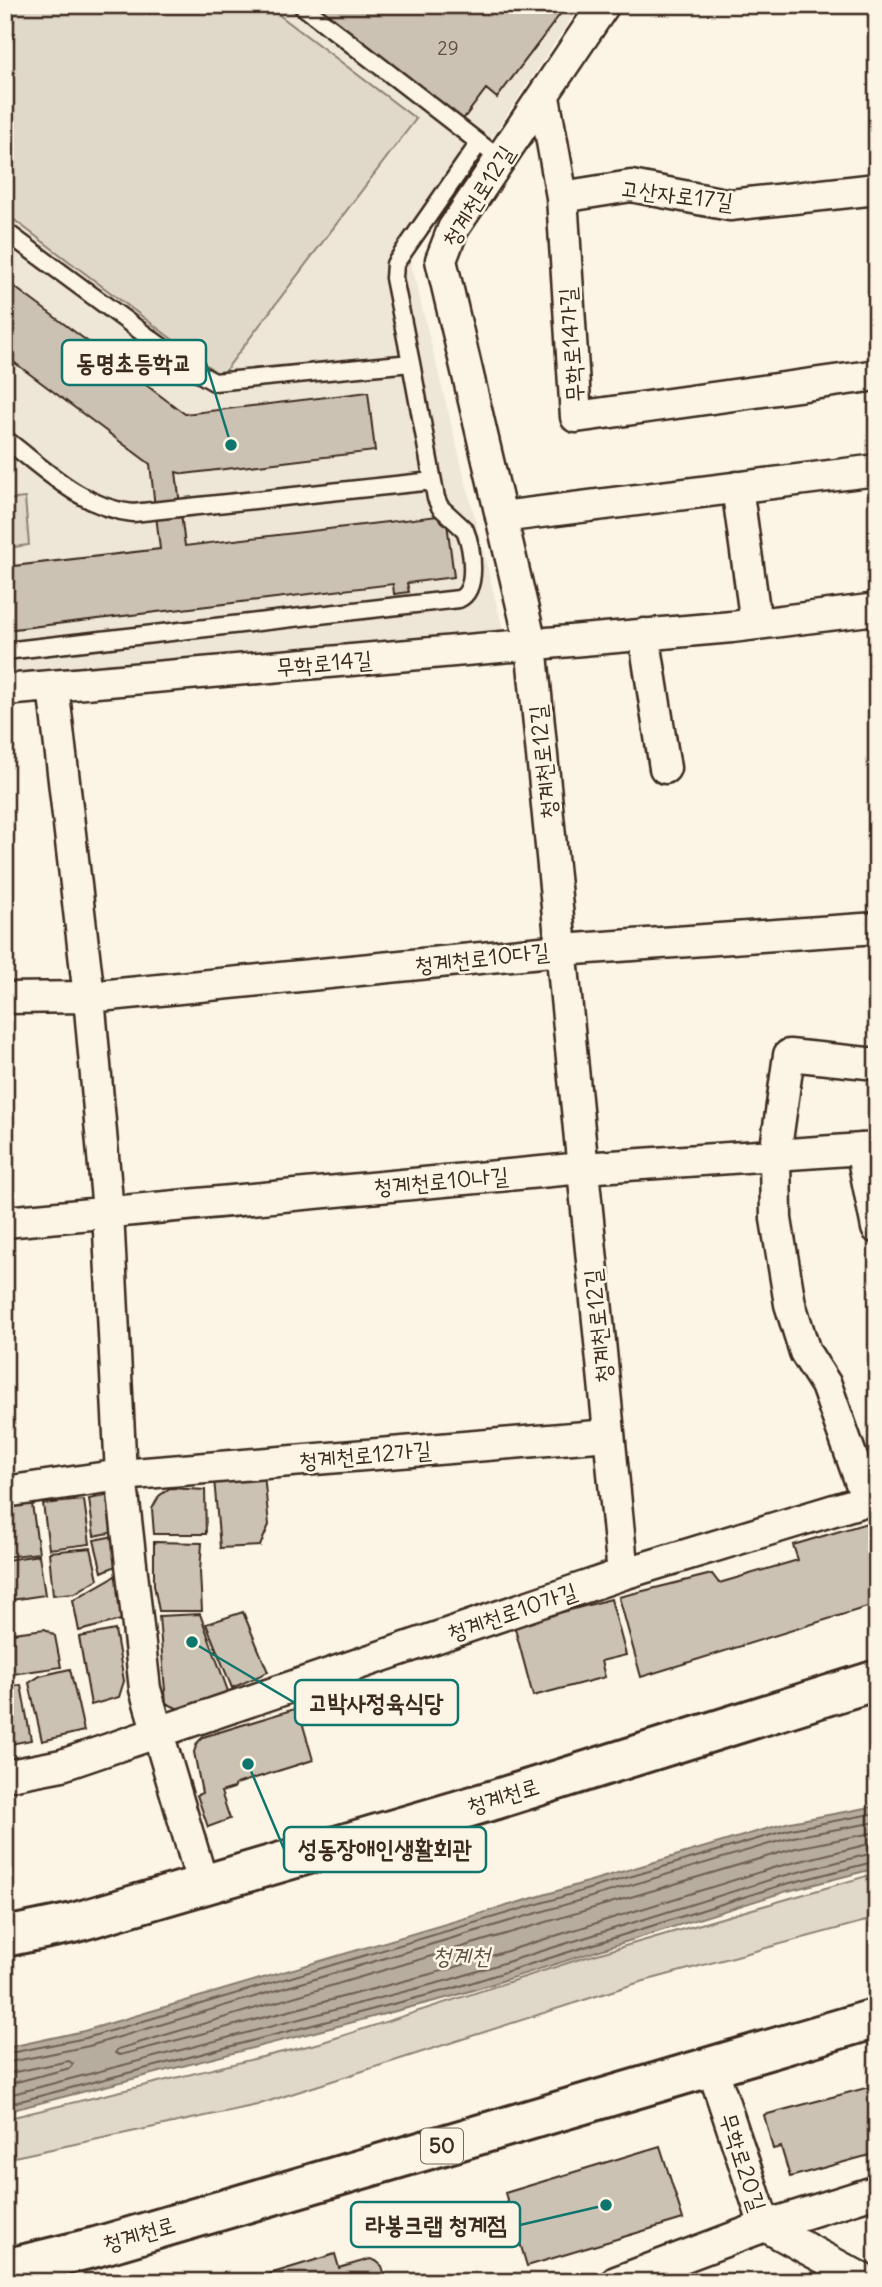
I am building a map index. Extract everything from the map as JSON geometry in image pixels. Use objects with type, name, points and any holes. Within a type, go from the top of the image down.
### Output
[{"type":"main road","name":"청계천로","points":[[5,1937],[73,1923],[496,1799],[877,1679]]},
{"type":"main road","name":"청계천로","points":[[5,2269],[96,2247],[877,2018]]},
{"type":"street","name":"청계천로12길","points":[[604,5],[544,97],[490,151],[446,240],[441,260],[531,645],[623,1574]]},
{"type":"street","name":"무학로14가길","points":[[544,97],[562,197],[576,417],[877,375]]},
{"type":"street","name":"고산자로17길","points":[[562,197],[631,186],[730,205],[877,189]]},
{"type":"street","points":[[501,517],[877,470]]},
{"type":"street","points":[[737,487],[756,624]]},
{"type":"street","name":"무학로14길","points":[[5,690],[531,645],[756,624],[877,609]]},
{"type":"street","points":[[643,634],[665,768]]},
{"type":"street","points":[[53,687],[89,997],[108,1212],[121,1475],[145,1689],[203,1885]]},
{"type":"street","name":"청계천로10다길","points":[[5,998],[89,997],[561,950],[877,928]]},
{"type":"street","points":[[775,1155],[789,1055],[877,1064]]},
{"type":"street","points":[[869,1149],[877,1228]]},
{"type":"street","name":"청계천로10나길","points":[[5,1222],[583,1168],[869,1149]]},
{"type":"street","name":"청계천로10가길","points":[[5,1776],[62,1765],[623,1574],[872,1498],[826,1385],[805,1352],[790,1304],[776,1219],[775,1155]]},
{"type":"street","name":"청계천로12가길","points":[[5,1492],[121,1475],[609,1435]]},
{"type":"street","name":"무학로20길","points":[[712,2067],[765,2226],[868,2282]]},
{"type":"street","points":[[616,2282],[765,2226],[877,2191]]},
{"type":"lane","points":[[5,651],[459,599],[468,592],[471,581],[468,538],[459,523],[440,507],[394,278],[395,264],[490,151],[301,5]]},
{"type":"lane","points":[[5,231],[193,370],[214,382],[411,363]]},
{"type":"lane","points":[[5,439],[83,498],[113,511],[133,513],[433,481]]},
{"type":"shaded area","points":[[5,5],[580,5],[410,260],[503,630],[5,685]]},
{"type":"shaded area","points":[[5,5],[266,5],[416,119],[221,376],[5,213]]},
{"type":"shaded area","points":[[25,498],[29,545],[5,548],[5,500]]},
{"type":"shaded area","points":[[877,1873],[877,1918],[637,1983],[257,2105],[5,2159],[5,2119],[320,2043],[580,1959]]},
{"type":"water","name":"청계천","points":[[877,1806],[877,1868],[784,1892],[454,1996],[5,2112],[5,2048],[84,2031],[790,1822]]},
{"type":"building","points":[[308,5],[567,5],[497,98],[486,89],[461,122]]},
{"type":"building","points":[[5,280],[185,414],[368,392],[375,451],[184,474],[176,472],[185,546],[446,515],[454,577],[407,583],[409,592],[394,594],[393,584],[5,630],[5,567],[160,549],[150,464],[7,357],[5,359]]},
{"type":"building","points":[[264,1474],[269,1525],[260,1546],[220,1548],[214,1478]]},
{"type":"building","points":[[170,1488],[205,1490],[206,1534],[154,1534],[152,1509],[159,1496]]},
{"type":"building","points":[[115,1494],[120,1531],[94,1536],[89,1499]]},
{"type":"building","points":[[84,1500],[90,1544],[49,1549],[43,1504]]},
{"type":"building","points":[[32,1504],[39,1553],[5,1557],[5,1507]]},
{"type":"building","points":[[877,1520],[877,1604],[641,1677],[619,1597],[712,1574],[719,1583],[798,1560],[793,1545]]},
{"type":"building","points":[[119,1535],[123,1563],[102,1572],[94,1540]]},
{"type":"building","points":[[154,1542],[202,1543],[202,1611],[159,1611],[154,1585]]},
{"type":"building","points":[[91,1548],[98,1579],[75,1593],[53,1595],[49,1552]]},
{"type":"building","points":[[39,1555],[45,1595],[11,1600],[6,1560]]},
{"type":"building","points":[[117,1575],[121,1620],[79,1631],[73,1600]]},
{"type":"building","points":[[611,1599],[626,1655],[601,1661],[605,1677],[533,1696],[514,1625]]},
{"type":"building","points":[[243,1612],[268,1672],[232,1688],[206,1624]]},
{"type":"building","points":[[200,1614],[229,1694],[185,1712],[166,1703],[159,1616]]},
{"type":"building","points":[[45,1629],[55,1636],[61,1667],[5,1675],[5,1634]]},
{"type":"building","points":[[115,1630],[124,1681],[119,1697],[91,1705],[79,1637]]},
{"type":"building","points":[[70,1669],[84,1731],[42,1741],[29,1683],[40,1676]]},
{"type":"building","points":[[21,1685],[31,1740],[5,1745],[5,1687]]},
{"type":"building","points":[[298,1708],[313,1760],[236,1784],[234,1788],[221,1792],[230,1819],[208,1827],[197,1795],[202,1793],[194,1752],[197,1743],[203,1737]]},
{"type":"building","points":[[877,2085],[877,2153],[790,2177],[781,2147],[773,2149],[764,2115]]},
{"type":"building","points":[[660,2146],[683,2219],[527,2266],[505,2193]]},
{"type":"building","points":[[335,2254],[339,2268],[370,2259],[376,2261],[382,2266],[387,2282],[243,2282]]},
{"type":"place","name":"동명초등학교","points":[[231,445]]},
{"type":"place","name":"고박사정육식당","points":[[192,1642]]},
{"type":"place","name":"성동장애인생활회관","points":[[248,1764]]},
{"type":"place","name":"라봉크랩 청계점","points":[[606,2205]]}]
